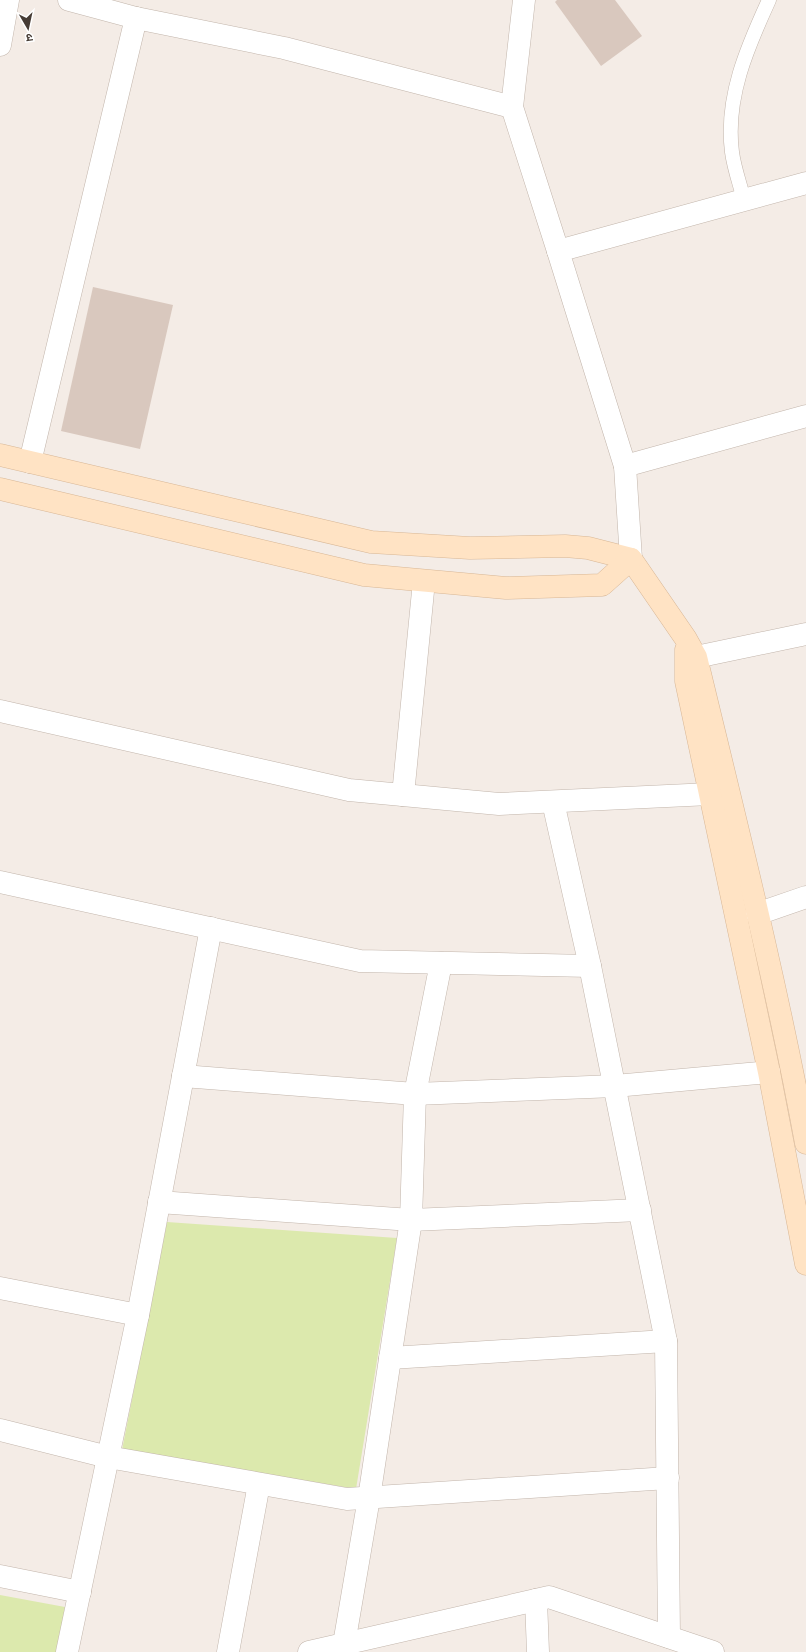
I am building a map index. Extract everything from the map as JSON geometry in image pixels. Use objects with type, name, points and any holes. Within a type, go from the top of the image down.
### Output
[{"type":"street","points":[[0,45],[8,0]]},
{"type":"street","points":[[69,0],[136,18],[284,48],[512,107]]},
{"type":"street","points":[[524,0],[512,107],[625,466],[631,559],[691,648],[803,1106],[806,1143]]},
{"type":"street","points":[[30,462],[136,18]]},
{"type":"street","points":[[558,251],[806,183]]},
{"type":"street","points":[[625,466],[806,416]]},
{"type":"street","points":[[0,455],[371,542],[470,548],[565,546],[588,548],[631,559]]},
{"type":"street","points":[[0,489],[364,575],[506,588],[602,585],[631,559]]},
{"type":"street","points":[[403,795],[424,581]]},
{"type":"street","points":[[691,648],[806,634]]},
{"type":"street","points":[[691,648],[686,681],[769,1072],[806,1264]]},
{"type":"street","points":[[0,711],[349,790],[499,804],[710,794]]},
{"type":"street","points":[[552,802],[590,966],[666,1341],[669,1637]]},
{"type":"street","points":[[0,882],[360,961],[590,966]]},
{"type":"street","points":[[757,914],[806,897]]},
{"type":"street","points":[[67,1652],[138,1316],[211,928]]},
{"type":"street","points":[[344,1644],[369,1498],[411,1220],[415,1094],[441,963]]},
{"type":"street","points":[[183,1076],[415,1094],[615,1086],[769,1072]]},
{"type":"street","points":[[159,1202],[411,1220],[640,1210]]},
{"type":"street","points":[[0,1288],[138,1316]]},
{"type":"street","points":[[390,1358],[666,1341]]},
{"type":"street","points":[[0,1430],[108,1457],[347,1499],[668,1478]]},
{"type":"street","points":[[228,1652],[259,1484]]},
{"type":"street","points":[[0,1576],[80,1592]]},
{"type":"street","points":[[309,1652],[549,1597],[713,1652]]},
{"type":"street","points":[[536,1600],[538,1652]]},
{"type":"lane","points":[[744,200],[732,153],[731,119],[735,91],[747,50],[769,0]]},
{"type":"green space","points":[[167,1222],[397,1238],[356,1489],[122,1450]]},
{"type":"green space","points":[[0,1595],[65,1607],[57,1652],[0,1652]]},
{"type":"building","points":[[557,0],[615,0],[642,36],[601,66],[555,2]]},
{"type":"building","points":[[93,287],[173,305],[140,449],[61,431]]}]
